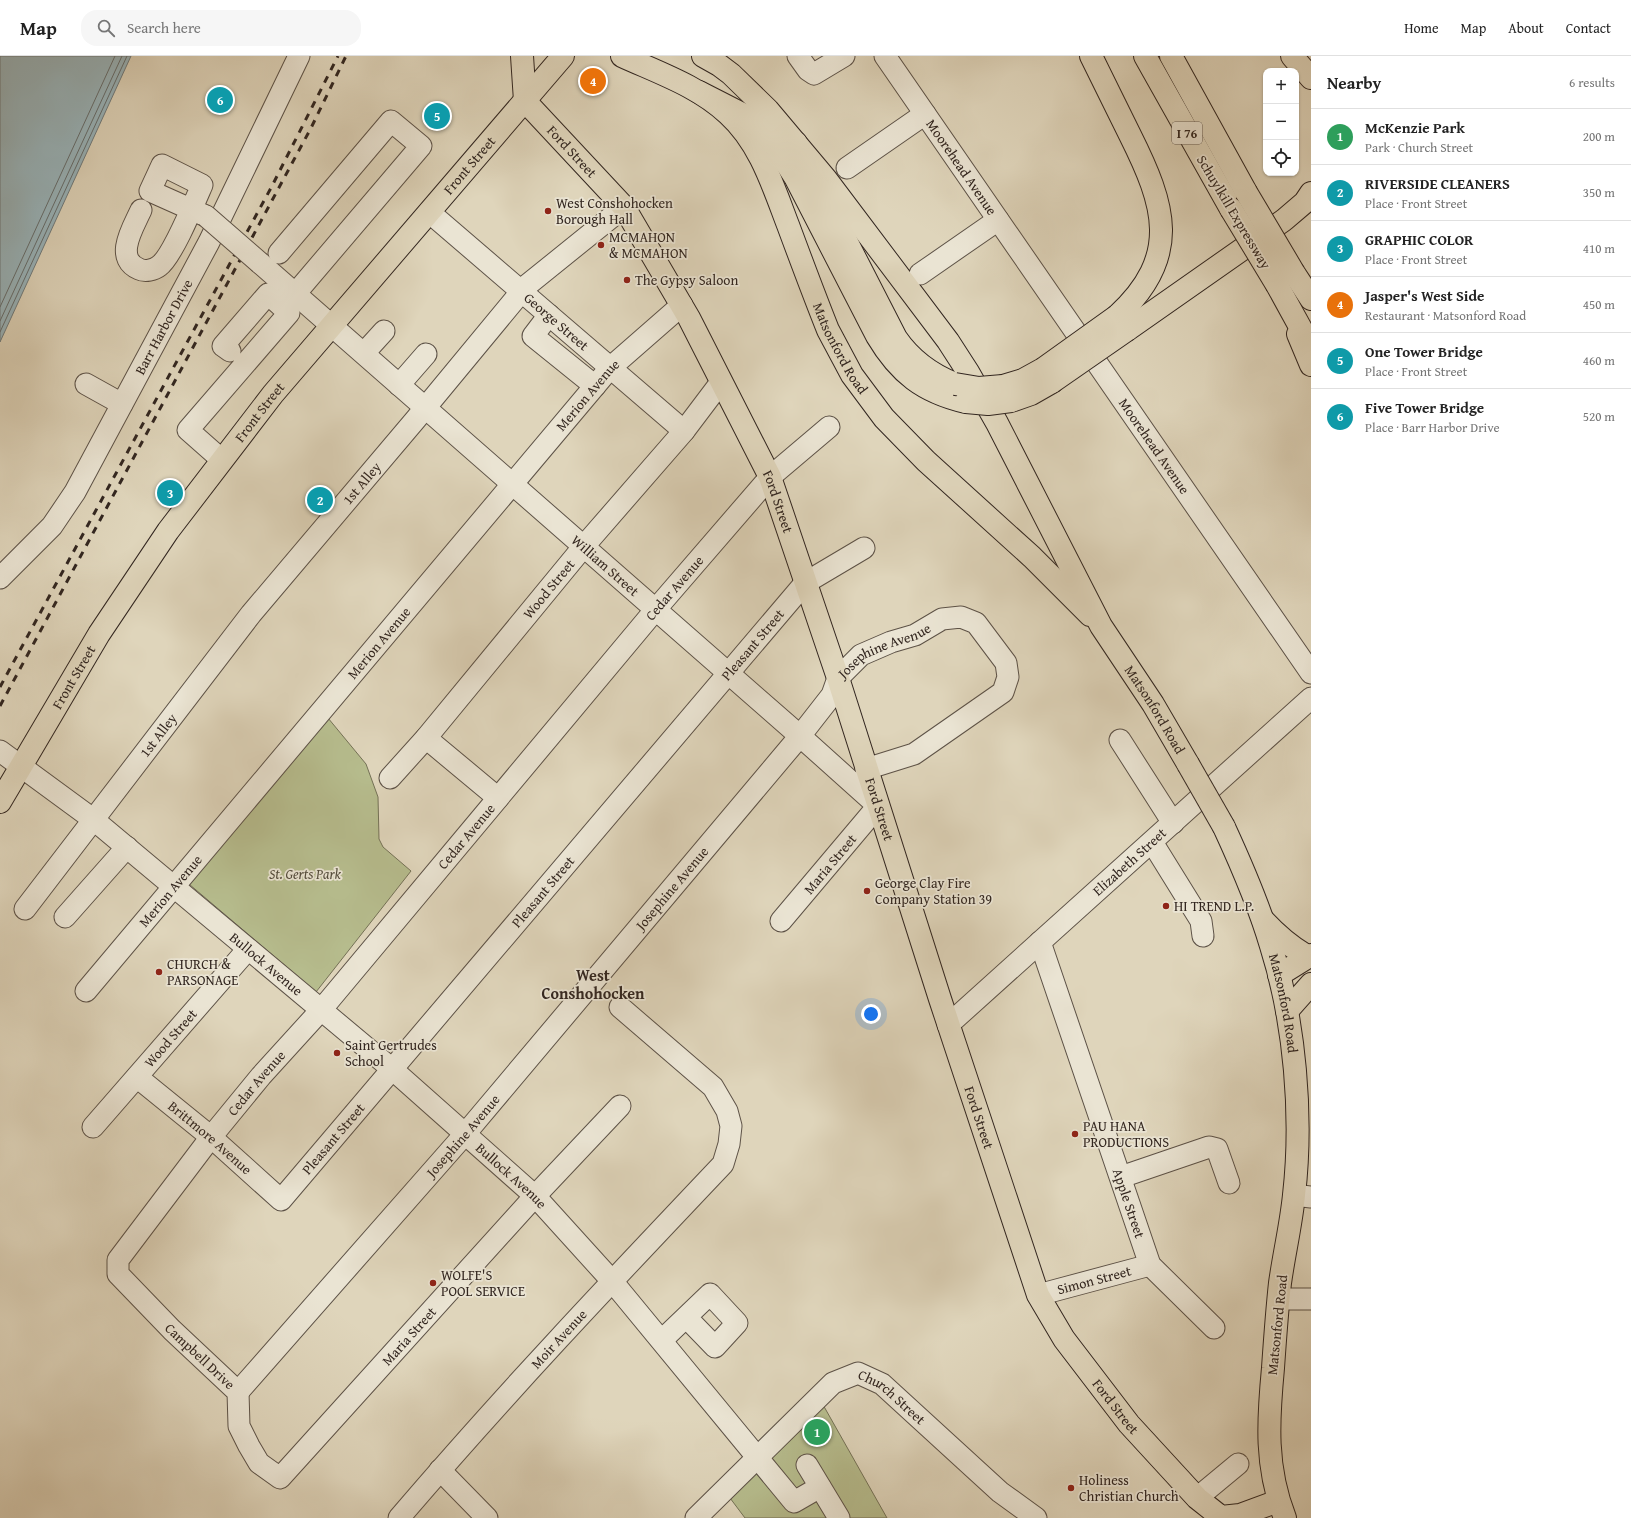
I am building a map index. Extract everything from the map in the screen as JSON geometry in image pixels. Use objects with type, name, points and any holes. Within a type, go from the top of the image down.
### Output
[{"type":"main road","points":[[522,56],[525,101]]},
{"type":"main road","name":"Front Street","points":[[0,802],[77,670],[136,576],[222,460],[273,394],[331,325],[563,56]]},
{"type":"main road","name":"Matsonford Road","points":[[622,56],[699,92],[729,114],[741,127],[762,160],[828,330],[849,370],[867,396],[884,418],[926,461],[1032,557],[1101,626]]},
{"type":"main road","name":"Matsonford Road","points":[[703,56],[719,65],[743,84],[768,110],[796,143],[826,179],[927,311],[968,372],[997,423],[1101,626],[1153,704],[1224,827],[1251,888],[1263,920],[1279,974],[1287,1011],[1298,1102],[1303,1196],[1279,1299],[1270,1401],[1268,1448],[1281,1509]]},
{"type":"main road","points":[[1091,56],[1146,166],[1156,192],[1161,219],[1160,246],[1151,272],[1122,323]]},
{"type":"main road","name":"Schuylkill Expressway","points":[[1145,56],[1231,209],[1286,287],[1311,299]]},
{"type":"main road","name":"Schuylkill Expressway","points":[[1171,56],[1246,192],[1311,347]]},
{"type":"main road","points":[[1292,56],[1311,78]]},
{"type":"main road","points":[[699,92],[744,115],[765,133],[776,147],[795,177],[877,336],[890,357],[918,383],[941,395],[966,402],[988,404],[1007,394],[1023,380],[1048,376],[1122,323],[1284,220],[1305,202],[1311,193]]},
{"type":"main road","name":"Ford Street","points":[[525,101],[624,208],[682,305],[770,477],[838,678],[948,1025],[1038,1295],[1064,1339],[1129,1424],[1196,1498],[1220,1518]]},
{"type":"main road","points":[[796,143],[896,338],[910,355],[927,370],[955,384],[1007,394]]},
{"type":"main road","points":[[1286,287],[1311,365]]},
{"type":"main road","points":[[1263,920],[1278,937],[1310,962],[1279,974]]},
{"type":"main road","points":[[1287,1011],[1311,984]]},
{"type":"main road","points":[[1220,1518],[1281,1509]]},
{"type":"street","name":"Barr Harbor Drive","points":[[0,578],[37,542],[76,492],[209,242],[299,56]]},
{"type":"street","points":[[798,56],[808,70],[814,74],[844,56]]},
{"type":"street","name":"Moorehead Avenue","points":[[885,56],[1311,673]]},
{"type":"street","name":"Moorehead Avenue","points":[[847,168],[925,114]]},
{"type":"street","points":[[279,253],[391,121],[421,146],[295,294]]},
{"type":"street","name":"1st Alley","points":[[25,909],[251,614],[526,286],[624,208]]},
{"type":"street","name":"William Street","points":[[142,210],[128,240],[126,254],[133,266],[146,270],[153,270],[164,262],[198,213],[260,263],[275,284],[295,294],[364,353],[878,806]]},
{"type":"street","name":"George Street","points":[[429,212],[684,431]]},
{"type":"street","name":"Moorehead Avenue","points":[[920,274],[998,220]]},
{"type":"street","points":[[222,460],[188,430],[289,313],[268,294],[223,346],[230,351]]},
{"type":"street","name":"Merion Avenue","points":[[86,990],[610,368],[682,305]]},
{"type":"street","points":[[550,315],[532,336],[595,386]]},
{"type":"street","points":[[364,353],[384,331]]},
{"type":"street","points":[[399,385],[426,354]]},
{"type":"street","name":"Wood Street","points":[[390,778],[426,738],[584,546],[684,431],[721,382]]},
{"type":"street","points":[[86,384],[122,404]]},
{"type":"street","name":"Cedar Avenue","points":[[118,1260],[211,1137],[261,1076],[321,1010],[656,609],[770,477],[829,427]]},
{"type":"street","name":"Pleasant Street","points":[[281,1200],[805,583],[864,548]]},
{"type":"street","name":"Josephine Avenue","points":[[238,1392],[465,1134],[800,736],[832,696],[838,678],[861,655],[891,642],[915,634],[942,619],[962,617],[976,623],[1006,663],[1008,677],[1003,692],[914,754],[866,769]]},
{"type":"street","name":"Elizabeth Street","points":[[948,1025],[1311,698]]},
{"type":"street","points":[[426,738],[498,798]]},
{"type":"street","points":[[1120,740],[1173,823]]},
{"type":"street","points":[[0,751],[21,767]]},
{"type":"street","name":"Bullock Avenue","points":[[21,767],[94,820],[174,886],[392,1070],[536,1196],[612,1281],[662,1340],[794,1502],[820,1487]]},
{"type":"street","name":"Maria Street","points":[[781,921],[878,806]]},
{"type":"street","points":[[1152,842],[1186,894],[1201,921],[1203,936]]},
{"type":"street","points":[[65,917],[127,847]]},
{"type":"street","name":"Apple Street","points":[[1040,942],[1150,1265],[1214,1328]]},
{"type":"street","name":"Wood Street","points":[[93,1127],[248,949]]},
{"type":"street","name":"Moir Avenue","points":[[400,1518],[440,1470],[612,1281],[723,1164],[729,1144],[731,1126],[728,1111],[713,1087],[620,1008]]},
{"type":"street","name":"Brittmore Avenue","points":[[137,1077],[211,1137],[281,1200]]},
{"type":"street","name":"Maria Street","points":[[280,1478],[536,1196],[620,1106]]},
{"type":"street","points":[[1120,1177],[1209,1147],[1217,1149],[1229,1183]]},
{"type":"street","name":"Campbell Drive","points":[[118,1260],[118,1274],[172,1330],[238,1392],[239,1426],[260,1463],[280,1478]]},
{"type":"street","name":"Simon Street","points":[[1038,1295],[1150,1265]]},
{"type":"street","points":[[1279,1299],[1311,1299]]},
{"type":"street","points":[[662,1340],[686,1317]]},
{"type":"street","name":"Church Street","points":[[696,1518],[833,1383],[858,1373],[882,1384],[1000,1492],[1036,1518]]},
{"type":"street","points":[[1196,1498],[1238,1464]]},
{"type":"street","points":[[807,1465],[839,1518]]},
{"type":"street","points":[[440,1470],[487,1518]]},
{"type":"green space","name":"St. Gerts Park","points":[[328,718],[366,764],[378,797],[379,839],[383,847],[411,871],[316,992],[189,884]]},
{"type":"green space","points":[[822,1403],[887,1518],[745,1518],[730,1498],[769,1461]]},
{"type":"water","points":[[0,56],[131,56],[0,342]]},
{"type":"railway","points":[[0,687],[272,186],[338,56]]},
{"type":"railway","points":[[0,706],[311,128],[346,56]]},
{"type":"place","name":"Jasper's West Side","points":[[593,81]]},
{"type":"place","name":"Five Tower Bridge","points":[[220,100]]},
{"type":"place","name":"One Tower Bridge","points":[[437,116]]},
{"type":"place","name":"West Conshohocken Borough Hall","points":[[548,211]]},
{"type":"place","name":"MCMAHON & MCMAHON","points":[[601,245]]},
{"type":"place","name":"The Gypsy Saloon","points":[[627,280]]},
{"type":"place","name":"GRAPHIC COLOR","points":[[170,493]]},
{"type":"place","name":"RIVERSIDE CLEANERS","points":[[320,500]]},
{"type":"place","name":"George Clay Fire Company Station 39","points":[[867,891]]},
{"type":"place","name":"HI TREND L.P.","points":[[1166,906]]},
{"type":"place","name":"CHURCH & PARSONAGE","points":[[159,972]]},
{"type":"place","name":"Saint Gertrudes School","points":[[337,1053]]},
{"type":"place","name":"PAU HANA PRODUCTIONS","points":[[1075,1134]]},
{"type":"place","name":"WOLFE'S POOL SERVICE","points":[[433,1283]]},
{"type":"place","name":"McKenzie Park","points":[[817,1432]]},
{"type":"place","name":"Holiness Christian Church","points":[[1071,1488]]},
{"type":"district","name":"West Conshohocken","points":[[593,984]]}]
